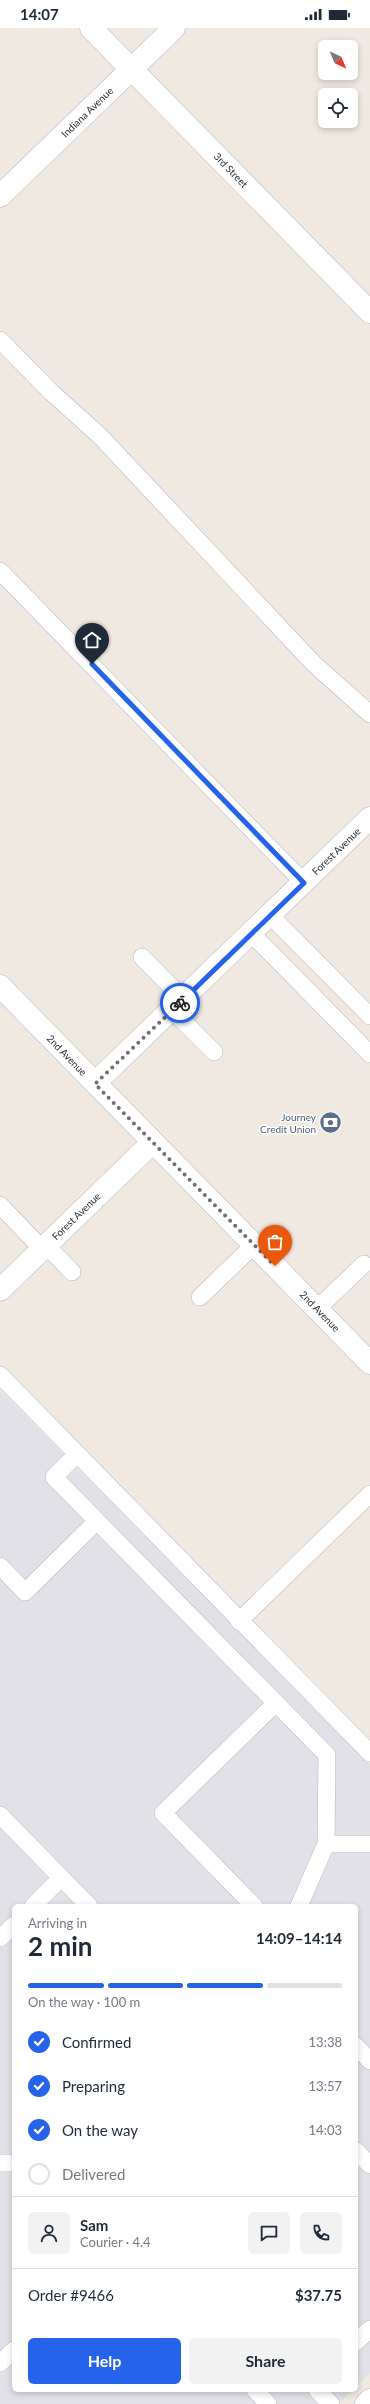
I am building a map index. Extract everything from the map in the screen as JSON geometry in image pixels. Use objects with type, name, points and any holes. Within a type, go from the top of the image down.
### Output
[{"type":"street","name":"3rd Street","points":[[91,28],[370,312]]},
{"type":"street","name":"Indiana Avenue","points":[[0,196],[174,28]]},
{"type":"street","name":"Forest Avenue","points":[[95,1084],[370,818]]},
{"type":"street","name":"2nd Avenue","points":[[0,986],[370,1363]]},
{"type":"street","name":"Forest Avenue","points":[[0,1290],[152,1142]]},
{"type":"street","points":[[366,2404],[370,2400]]},
{"type":"lane","points":[[0,340],[51,392],[100,436],[314,664],[370,714]]},
{"type":"lane","points":[[0,571],[304,883]]},
{"type":"lane","points":[[270,915],[370,1016]]},
{"type":"lane","points":[[251,933],[370,1054]]},
{"type":"lane","points":[[142,956],[214,1052]]},
{"type":"lane","points":[[0,1205],[72,1272]]},
{"type":"lane","points":[[200,1297],[254,1245]]},
{"type":"lane","points":[[317,1309],[364,1264]]},
{"type":"lane","points":[[0,1376],[370,1753]]},
{"type":"lane","points":[[77,1454],[54,1477],[327,1755],[326,1844],[300,1904]]},
{"type":"lane","points":[[239,1620],[370,1494]]},
{"type":"lane","points":[[0,1566],[25,1592],[98,1521]]},
{"type":"lane","points":[[252,1904],[163,1813],[276,1703]]},
{"type":"lane","points":[[0,1815],[87,1904]]},
{"type":"lane","points":[[326,1844],[370,1844]]},
{"type":"lane","points":[[35,1904],[62,1878]]},
{"type":"lane","points":[[0,1938],[12,1927]]},
{"type":"lane","points":[[358,2048],[370,2061]]},
{"type":"lane","points":[[358,2153],[370,2165]]},
{"type":"lane","points":[[0,2163],[12,2163]]},
{"type":"lane","points":[[358,2340],[370,2329]]},
{"type":"lane","points":[[0,2363],[12,2352]]},
{"type":"lane","points":[[257,2392],[268,2404]]},
{"type":"lane","points":[[319,2392],[331,2404]]},
{"type":"shaded area","points":[[0,1390],[370,1764],[370,2373],[358,2385],[358,1904],[12,1904],[12,2392],[351,2392],[338,2404],[0,2404]]},
{"type":"way so far","points":[[180,1003],[95,1084],[275,1266]]},
{"type":"place","name":"Journey Credit Union","points":[[331,1123]]},
{"type":"route","points":[[92,664],[304,883],[180,1003]]}]
